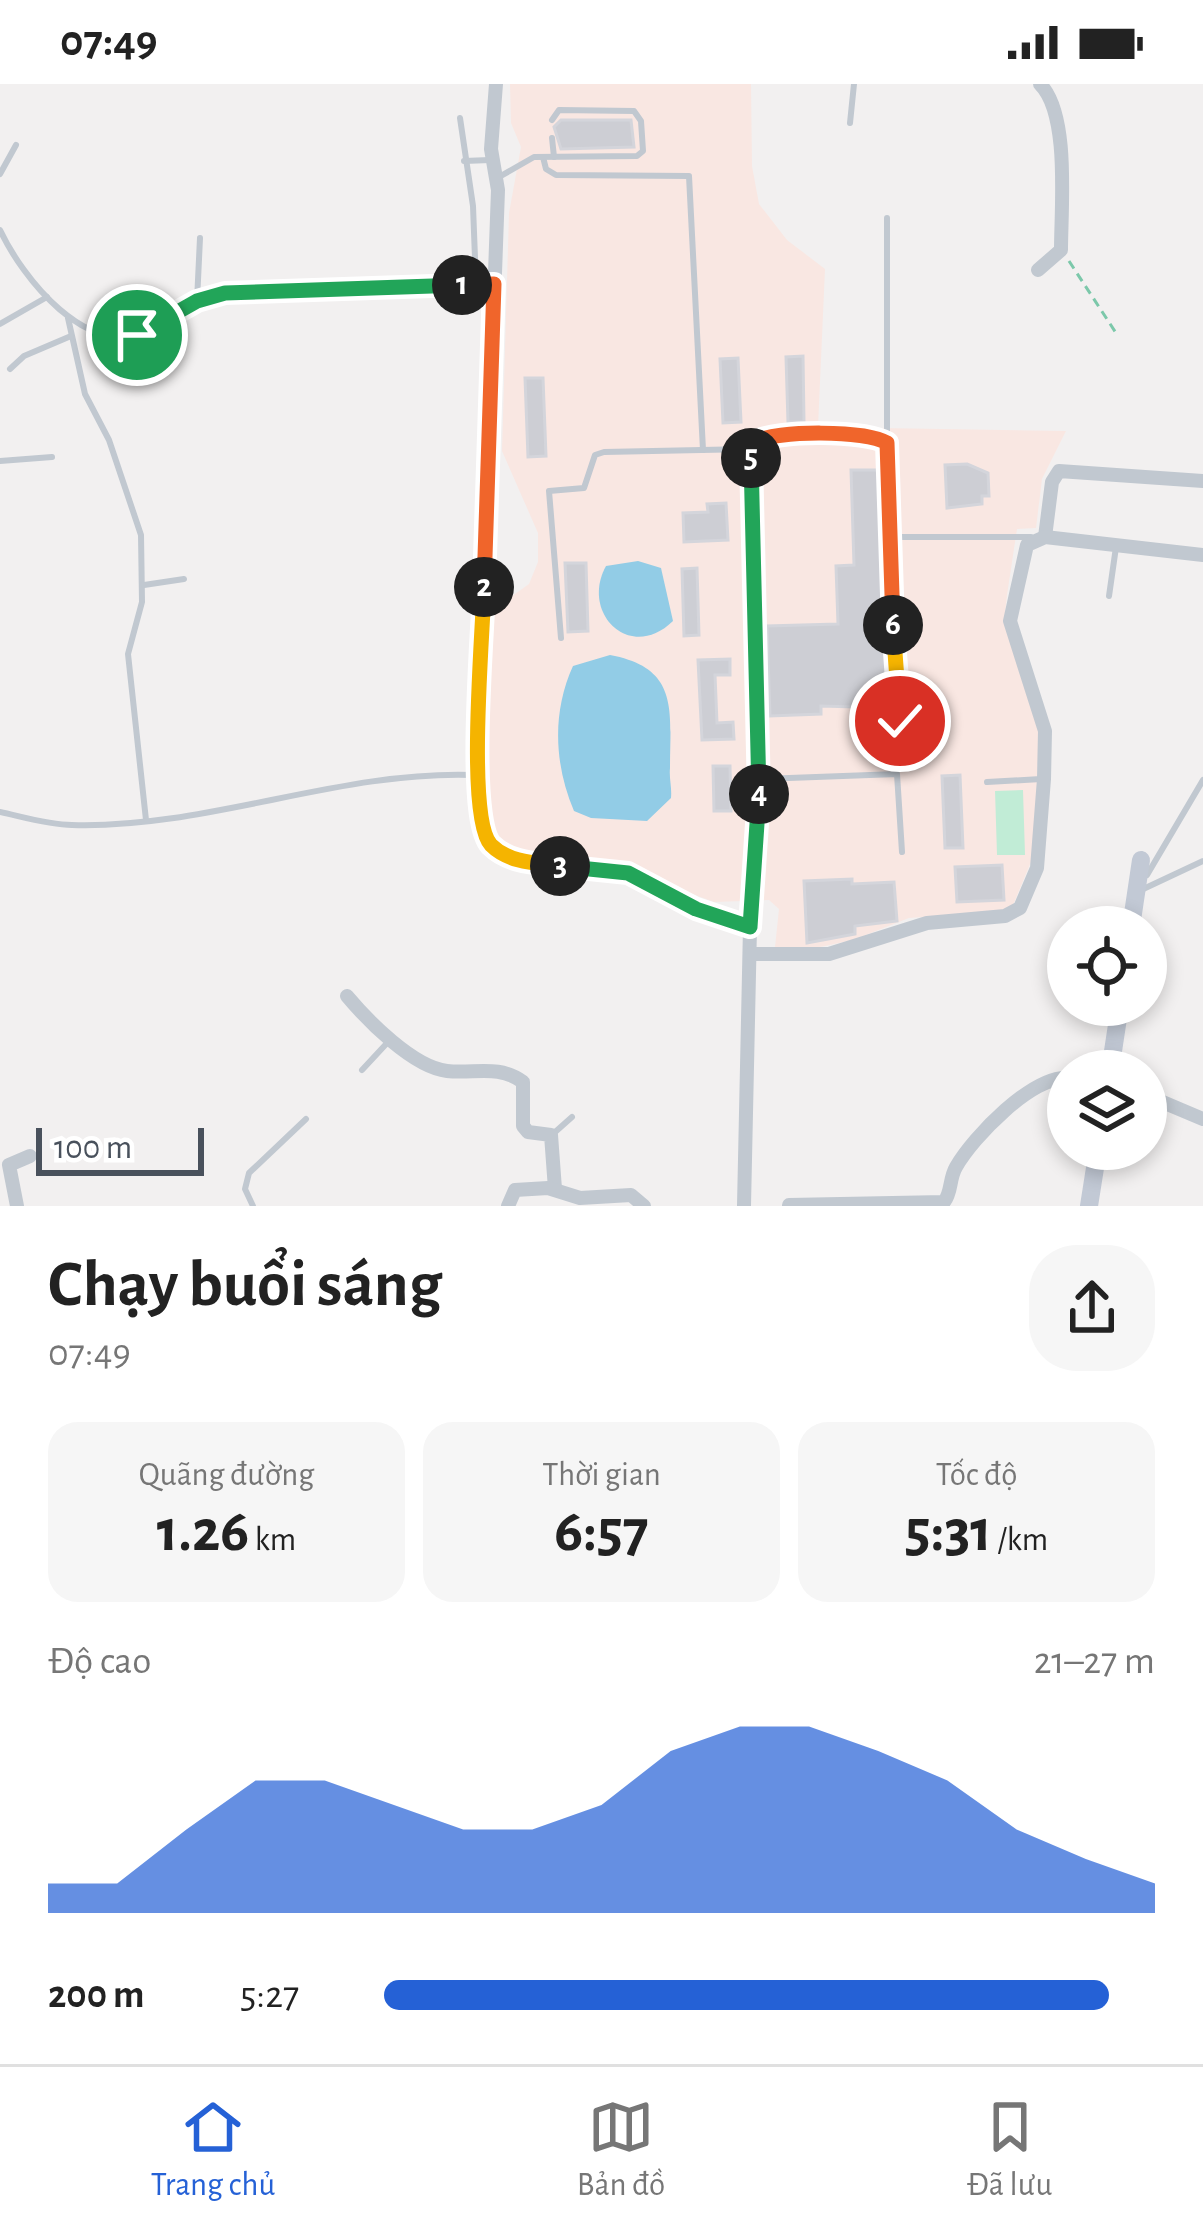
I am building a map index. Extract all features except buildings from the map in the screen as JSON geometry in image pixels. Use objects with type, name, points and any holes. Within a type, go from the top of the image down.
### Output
[{"type":"street","points":[[496,84],[493,160],[498,177],[477,775],[482,833],[494,848],[516,860],[628,873],[696,909],[750,927],[745,1206]]},
{"type":"street","points":[[1038,270],[1061,250],[1059,131],[1052,96],[1040,84]]},
{"type":"street","points":[[1040,537],[1052,482],[1059,471],[1203,481]]},
{"type":"street","points":[[752,954],[829,954],[926,922],[1014,914],[1026,899],[1037,868],[1044,778],[1045,731],[1010,621],[1027,545],[1040,537],[1203,555]]},
{"type":"street","points":[[1134,906],[1141,860]]},
{"type":"street","points":[[347,996],[391,1040],[441,1070],[498,1070],[519,1078],[524,1086],[525,1130],[551,1135],[555,1190]]},
{"type":"street","points":[[789,1205],[944,1202],[959,1162],[1025,1091],[1047,1081]]},
{"type":"street","points":[[1167,1106],[1203,1119]]},
{"type":"street","points":[[17,1206],[9,1165],[30,1156]]},
{"type":"street","points":[[1089,1206],[1095,1170]]},
{"type":"street","points":[[508,1206],[515,1190],[555,1190],[580,1198],[631,1196],[644,1206]]},
{"type":"lane","points":[[850,123],[854,84]]},
{"type":"lane","points":[[498,177],[521,161],[543,157],[637,156],[642,140],[634,111],[559,110],[552,120]]},
{"type":"lane","points":[[460,118],[473,206],[476,284]]},
{"type":"lane","points":[[552,138],[554,157]]},
{"type":"lane","points":[[0,174],[16,146]]},
{"type":"lane","points":[[543,157],[546,169],[556,175],[689,176],[704,451]]},
{"type":"lane","points":[[464,161],[493,160]]},
{"type":"lane","points":[[887,218],[887,443],[900,721]]},
{"type":"lane","points":[[0,230],[15,262],[68,318],[137,335],[197,301],[225,293],[494,284]]},
{"type":"lane","points":[[197,301],[200,238]]},
{"type":"lane","points":[[0,255],[15,262]]},
{"type":"lane","points":[[0,324],[47,297]]},
{"type":"lane","points":[[68,318],[85,394],[109,440],[140,535],[144,585],[128,654],[146,820]]},
{"type":"lane","points":[[10,369],[24,356],[71,336]]},
{"type":"lane","points":[[562,638],[546,502],[549,491],[584,488],[596,455],[750,449],[762,438],[774,436],[850,435],[887,443]]},
{"type":"lane","points":[[750,449],[759,779],[750,927]]},
{"type":"lane","points":[[0,461],[52,457]]},
{"type":"lane","points":[[892,537],[1040,537]]},
{"type":"lane","points":[[1109,596],[1116,547]]},
{"type":"lane","points":[[144,585],[184,579]]},
{"type":"lane","points":[[0,812],[70,826],[146,820],[424,773],[477,775]]},
{"type":"lane","points":[[759,779],[897,775],[902,852]]},
{"type":"lane","points":[[987,782],[1044,778]]},
{"type":"lane","points":[[1136,892],[1203,780]]},
{"type":"lane","points":[[1136,892],[1203,861]]},
{"type":"lane","points":[[362,1070],[391,1040]]},
{"type":"lane","points":[[551,1135],[572,1117]]},
{"type":"lane","points":[[253,1206],[244,1189],[249,1173],[306,1120]]},
{"type":"path","points":[[1061,250],[1118,336]]},
{"type":"shaded area","points":[[510,84],[751,84],[752,166],[759,204],[787,240],[825,269],[818,427],[1066,431],[1042,479],[1036,528],[1017,529],[1007,595],[1004,623],[1040,732],[1033,857],[1011,910],[909,918],[853,940],[811,949],[775,947],[779,909],[769,900],[714,902],[518,854],[487,831],[482,809],[494,609],[529,584],[538,562],[538,533],[502,451],[509,213],[521,147],[511,123]]},
{"type":"green space","points":[[1023,790],[1025,855],[997,855],[995,791]]},
{"type":"water","points":[[638,561],[661,568],[673,621],[641,637],[614,627],[599,600],[606,566]]},
{"type":"water","points":[[610,655],[649,670],[666,695],[671,798],[647,821],[591,818],[574,811],[562,775],[559,720],[573,666]]},
{"type":"route","points":[[137,335],[197,301],[225,293],[494,284],[476,798],[482,833],[494,848],[516,860],[628,873],[696,909],[750,927],[759,779],[750,449],[762,438],[850,435],[878,437],[887,443],[900,721]]}]
